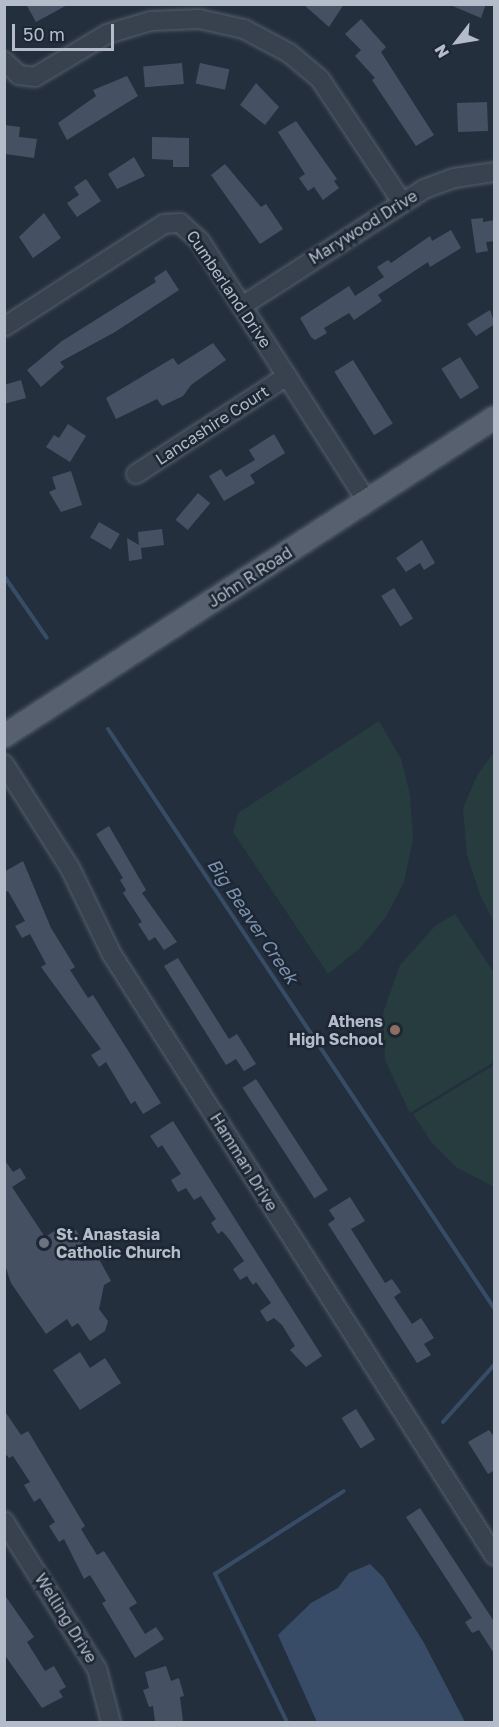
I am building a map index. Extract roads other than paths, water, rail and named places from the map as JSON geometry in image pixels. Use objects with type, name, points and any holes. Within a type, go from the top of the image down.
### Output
[{"type":"main road","name":"John R Road","points":[[4,736],[495,418]]},
{"type":"street","points":[[4,61],[19,75],[35,77],[107,34],[151,21],[199,19],[244,29],[290,53],[320,79],[402,202]]},
{"type":"street","name":"Marywood Drive","points":[[242,306],[402,202],[439,183],[495,172]]},
{"type":"street","name":"Cumberland Drive","points":[[4,327],[170,222],[180,223],[194,233],[367,501]]},
{"type":"street","name":"Lancashire Court","points":[[136,474],[287,376]]},
{"type":"street","name":"Hamman Drive","points":[[4,764],[70,868],[111,953],[495,1555]]},
{"type":"street","name":"Welling Drive","points":[[4,1521],[97,1669],[111,1722]]},
{"type":"water","points":[[370,1564],[383,1577],[424,1643],[465,1722],[317,1722],[278,1635],[311,1603],[338,1588],[349,1573]]},
{"type":"waterway","name":"Big Beaver Creek","points":[[4,576],[47,638]]},
{"type":"waterway","name":"Big Beaver Creek","points":[[108,729],[494,1308]]},
{"type":"waterway","name":"Big Beaver Creek","points":[[443,1422],[494,1365]]},
{"type":"waterway","name":"Big Beaver Creek","points":[[287,1722],[215,1574],[344,1491]]},
{"type":"place","name":"Athens High School","points":[[395,1030]]},
{"type":"place","name":"St. Anastasia Catholic Church","points":[[44,1243]]}]
